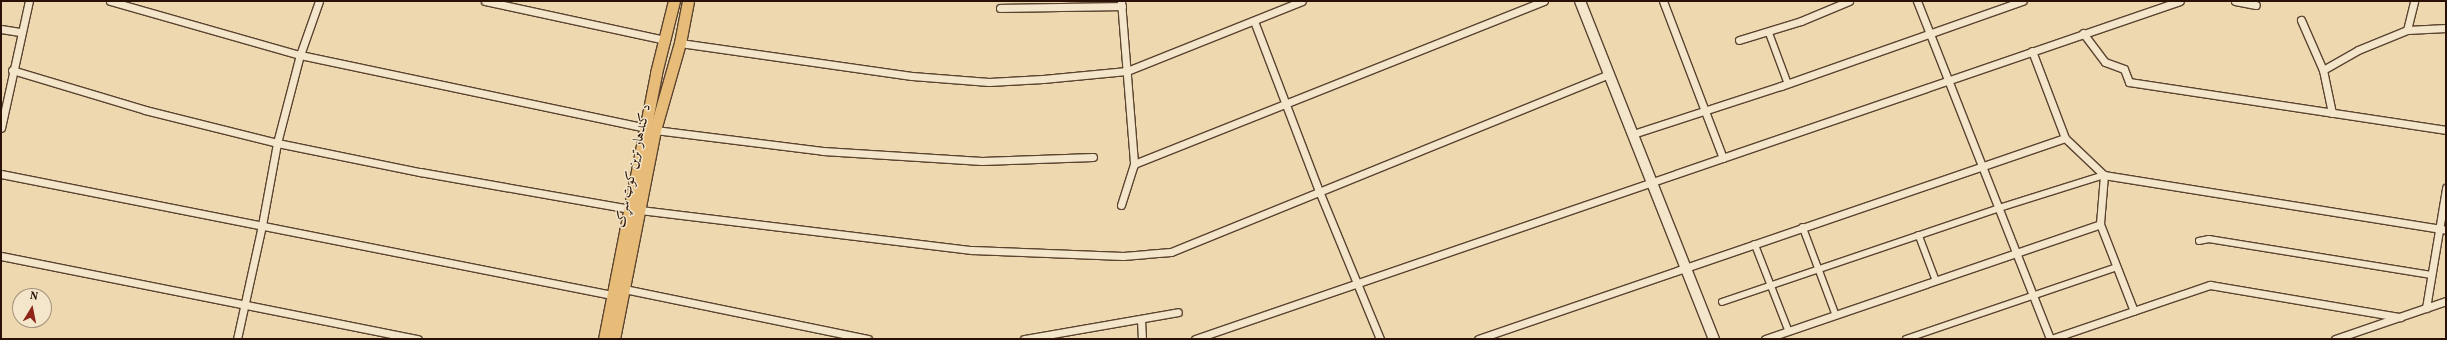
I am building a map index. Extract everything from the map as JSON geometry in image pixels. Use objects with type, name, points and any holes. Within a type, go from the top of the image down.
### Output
[{"type":"main road","name":"د کندهار ترين کوټ سړک","points":[[614,339],[624,289],[635,210],[674,1]]},
{"type":"main road","name":"د کندهار ترين کوټ سړک","points":[[650,129],[680,43],[688,1]]},
{"type":"main road","points":[[1580,1],[1714,339]]},
{"type":"main road","points":[[666,40],[680,43]]},
{"type":"main road","name":"د کندهار ترين کوټ سړک","points":[[604,339],[612,295],[635,210]]},
{"type":"street","points":[[1,128],[4,100],[29,1]]},
{"type":"street","points":[[110,1],[300,55],[650,129],[822,151],[982,161],[1093,157]]},
{"type":"street","points":[[238,339],[262,225],[277,143],[300,55],[319,1]]},
{"type":"street","points":[[485,1],[666,40]]},
{"type":"street","points":[[680,43],[912,76],[989,82],[1105,74],[1127,70],[1302,1]]},
{"type":"street","points":[[1134,164],[1544,1]]},
{"type":"street","points":[[1663,1],[1724,158]]},
{"type":"street","points":[[1739,40],[1768,32],[1849,1]]},
{"type":"street","points":[[1918,1],[2051,339],[2210,285],[2400,317]]},
{"type":"street","points":[[1633,134],[1788,83],[2009,3],[2022,1]]},
{"type":"street","points":[[1196,339],[1358,285],[1948,79],[2180,1]]},
{"type":"street","points":[[2235,1],[2256,5]]},
{"type":"street","points":[[2407,30],[2414,1]]},
{"type":"street","points":[[1000,8],[1122,3],[1134,164],[1121,205]]},
{"type":"street","points":[[2301,20],[2323,70],[2332,113]]},
{"type":"street","points":[[1254,21],[1287,103],[1319,191],[1380,339]]},
{"type":"street","points":[[2323,70],[2358,50],[2407,30],[2446,28]]},
{"type":"street","points":[[1,29],[20,32]]},
{"type":"street","points":[[1768,32],[1788,83]]},
{"type":"street","points":[[2083,33],[2105,62],[2124,69],[2129,82],[2446,130]]},
{"type":"street","points":[[2032,51],[2065,138],[2104,175]]},
{"type":"street","points":[[12,70],[145,110],[277,143],[420,172],[635,210],[972,250],[1123,256],[1171,252],[1609,74]]},
{"type":"street","points":[[1478,339],[2065,138]]},
{"type":"street","points":[[1,174],[612,295]]},
{"type":"street","points":[[2104,175],[2100,224],[2134,311]]},
{"type":"street","points":[[1722,302],[1999,208],[2104,175],[2443,229]]},
{"type":"street","points":[[2426,308],[2431,275],[2443,229],[2446,188]]},
{"type":"street","points":[[1765,339],[1778,337],[1789,331],[2100,224]]},
{"type":"street","points":[[1803,228],[1836,315]]},
{"type":"street","points":[[1920,235],[1936,280]]},
{"type":"street","points":[[2199,241],[2209,239],[2431,275]]},
{"type":"street","points":[[1755,244],[1789,331]]},
{"type":"street","points":[[1,256],[418,339]]},
{"type":"street","points":[[1906,339],[2116,267]]},
{"type":"street","points":[[624,289],[868,339]]},
{"type":"street","points":[[2335,339],[2446,301]]},
{"type":"street","points":[[1024,339],[1141,320],[1178,312]]},
{"type":"street","points":[[1141,320],[1142,339]]}]
